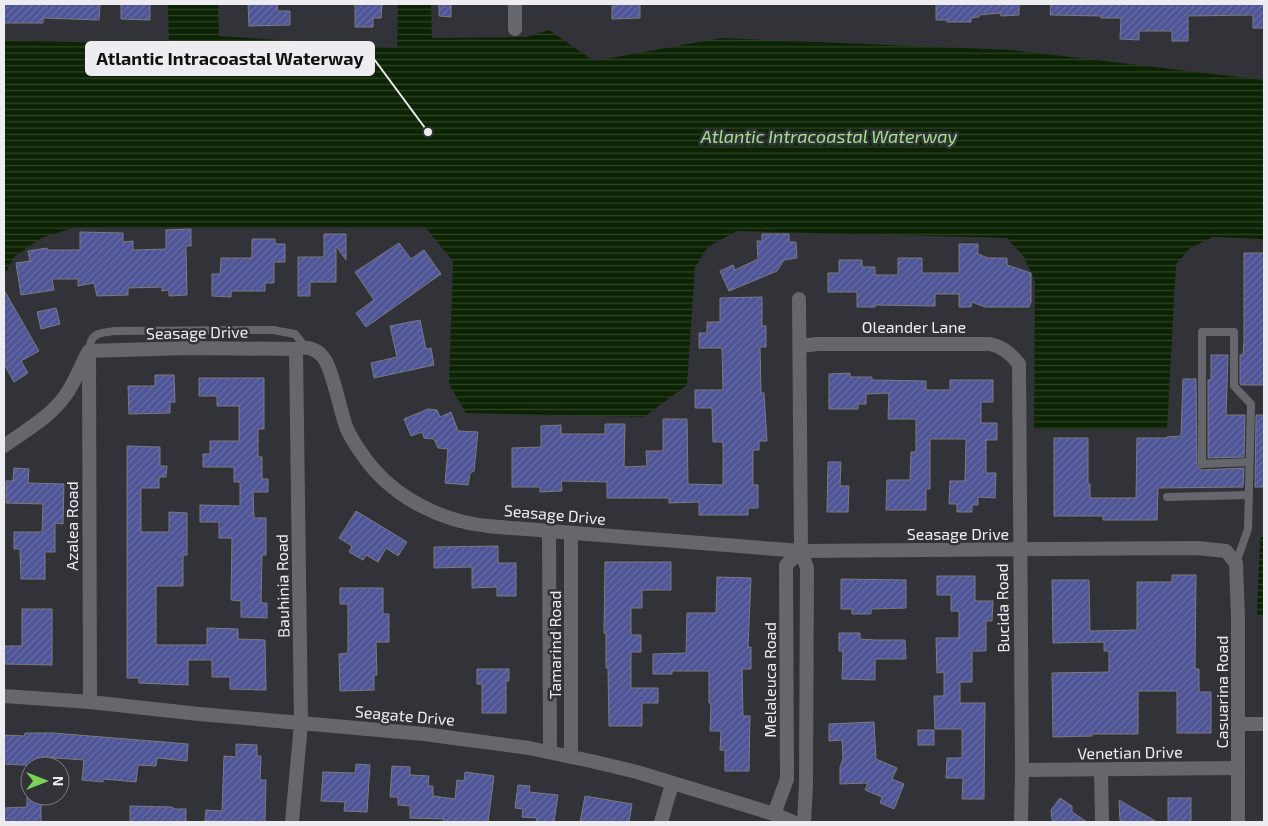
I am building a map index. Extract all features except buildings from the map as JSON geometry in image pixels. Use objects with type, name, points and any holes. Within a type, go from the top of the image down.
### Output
[{"type":"street","points":[[515,4],[516,29]]},
{"type":"street","points":[[800,299],[801,551],[807,568],[804,822]]},
{"type":"street","name":"Oleander Lane","points":[[801,346],[990,344],[1002,347],[1011,353],[1019,364]]},
{"type":"street","name":"Seasage Drive","points":[[89,351],[186,348],[314,349],[324,357],[329,369],[351,439],[372,467],[396,489],[424,508],[452,518],[487,526],[801,551],[1019,551],[1197,548],[1226,551],[1236,563]]},
{"type":"street","name":"Bauhinia Road","points":[[292,822],[301,724],[300,348]]},
{"type":"street","points":[[4,446],[58,405],[66,395],[89,351]]},
{"type":"street","name":"Azalea Road","points":[[89,351],[90,702]]},
{"type":"street","name":"Bucida Road","points":[[1019,364],[1022,770],[1020,822]]},
{"type":"street","name":"Tamarind Road","points":[[549,531],[550,752]]},
{"type":"street","name":"Tamarind Road","points":[[571,533],[571,757]]},
{"type":"street","name":"Melaleuca Road","points":[[774,814],[787,779],[786,564],[801,551]]},
{"type":"street","name":"Casuarina Road","points":[[1236,563],[1238,618],[1238,822]]},
{"type":"street","name":"Seagate Drive","points":[[4,696],[90,702],[174,712],[470,739],[550,752],[637,772],[774,814],[793,822]]},
{"type":"street","points":[[1238,724],[1264,724]]},
{"type":"street","name":"Venetian Drive","points":[[1022,770],[1238,768]]},
{"type":"street","points":[[1101,770],[1102,822]]},
{"type":"street","points":[[661,822],[672,784]]},
{"type":"lane","points":[[89,351],[91,340],[96,334],[114,331],[273,330],[295,334],[300,348]]},
{"type":"lane","points":[[1236,563],[1248,529],[1250,462],[1251,404],[1234,386],[1234,332],[1202,332],[1202,464],[1250,462]]},
{"type":"lane","points":[[1167,497],[1249,495]]},
{"type":"water","points":[[168,4],[218,4],[219,36],[397,48],[398,4],[431,4],[432,38],[526,37],[549,30],[594,61],[721,38],[1012,50],[1264,80],[1264,239],[1213,237],[1190,248],[1176,264],[1167,429],[1034,429],[1035,281],[1024,257],[1007,238],[737,231],[708,247],[695,267],[687,385],[644,417],[466,413],[449,384],[453,261],[425,227],[76,227],[41,238],[14,257],[4,276],[4,40],[169,45]]},
{"type":"water","points":[[1264,536],[1264,615],[1257,615],[1260,538]]},
{"type":"place","name":"Atlantic Intracoastal Waterway","points":[[428,132]]}]
